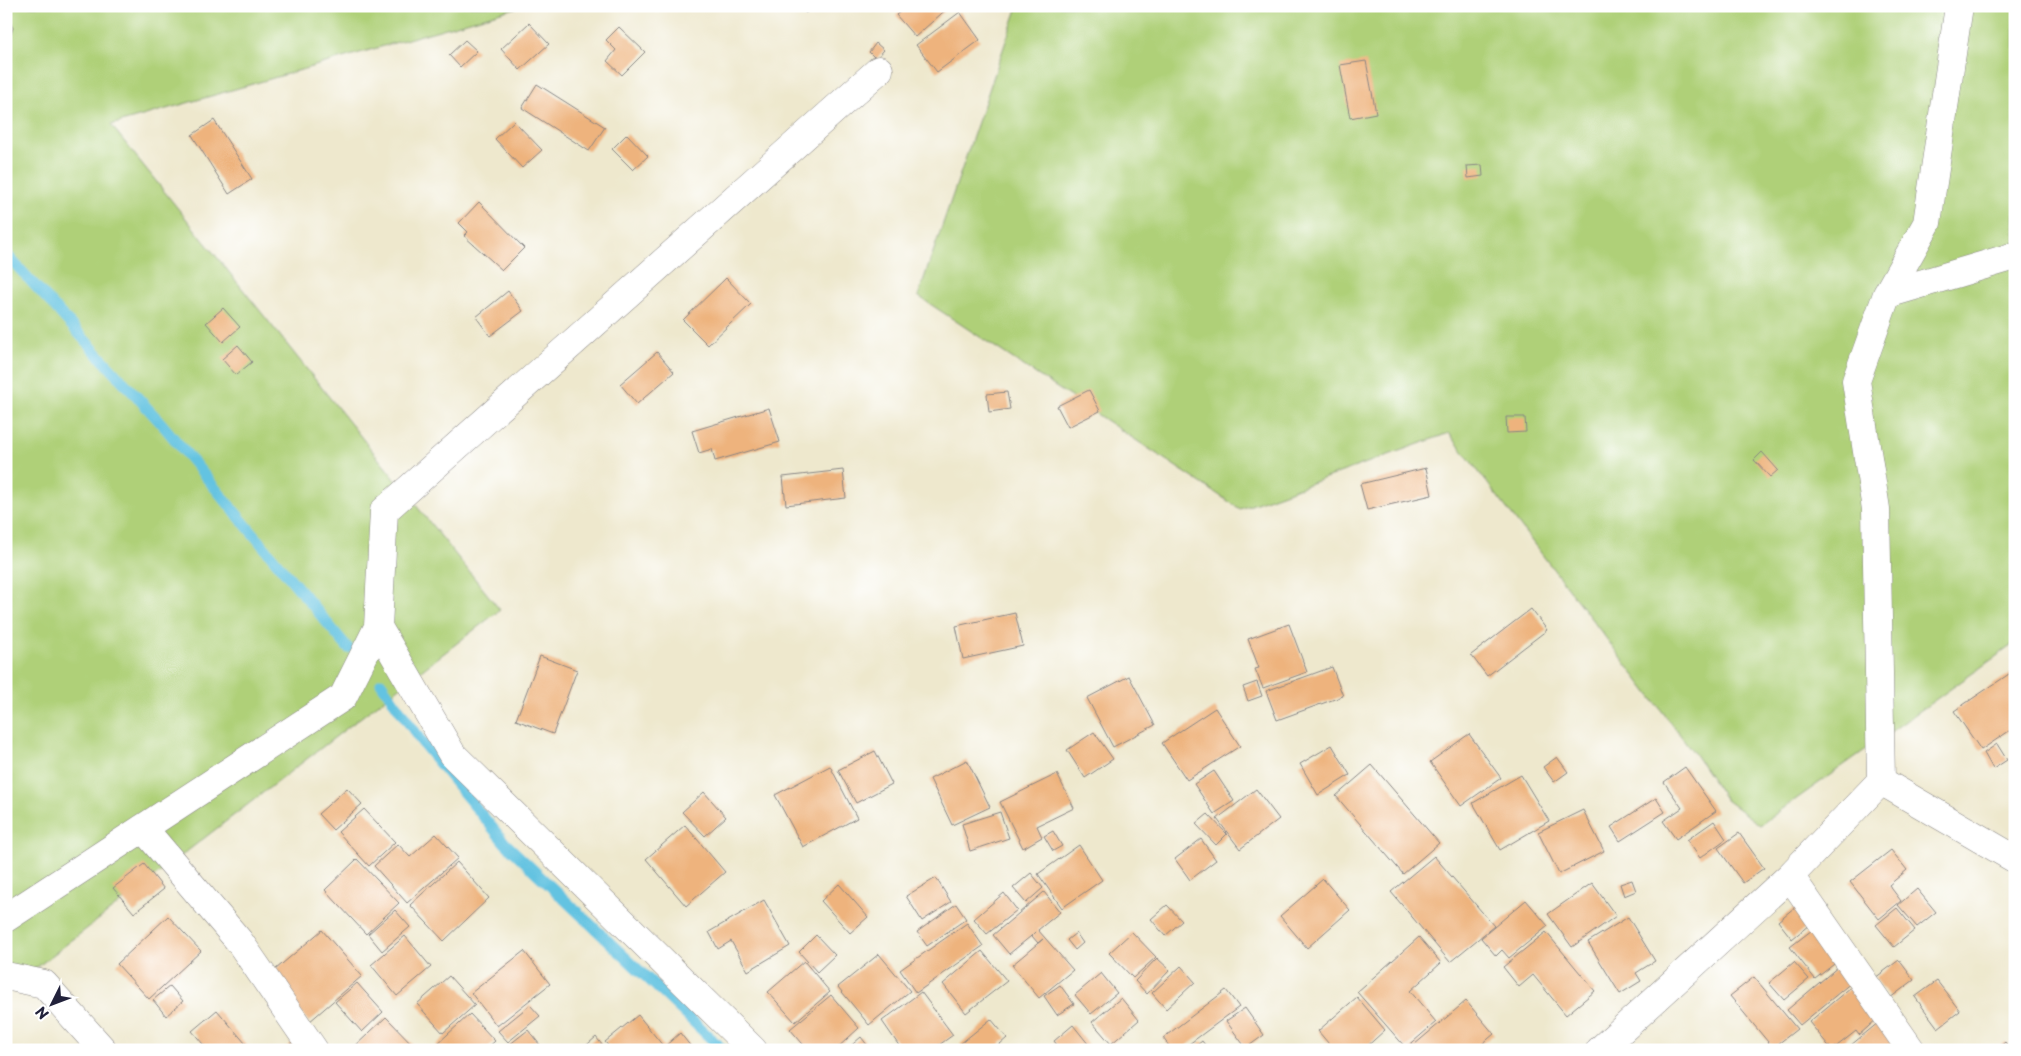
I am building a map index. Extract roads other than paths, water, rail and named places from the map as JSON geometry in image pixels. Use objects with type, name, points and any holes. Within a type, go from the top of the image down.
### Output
[{"type":"street","points":[[1600,1050],[1790,876],[1881,781],[1876,509],[1856,381],[1888,294],[1927,223],[1959,6]]},
{"type":"street","points":[[6,918],[343,697],[378,627],[384,512],[879,70]]},
{"type":"street","points":[[1888,294],[2015,256]]},
{"type":"street","points":[[378,627],[452,754],[753,1050]]},
{"type":"street","points":[[1881,781],[2015,859]]},
{"type":"street","points":[[142,828],[239,941],[314,1050]]},
{"type":"street","points":[[1790,876],[1911,1050]]},
{"type":"street","points":[[6,976],[44,984],[103,1050]]},
{"type":"waterway","points":[[6,254],[161,423],[348,648]]},
{"type":"waterway","points":[[381,683],[421,741],[505,843],[723,1050]]}]
